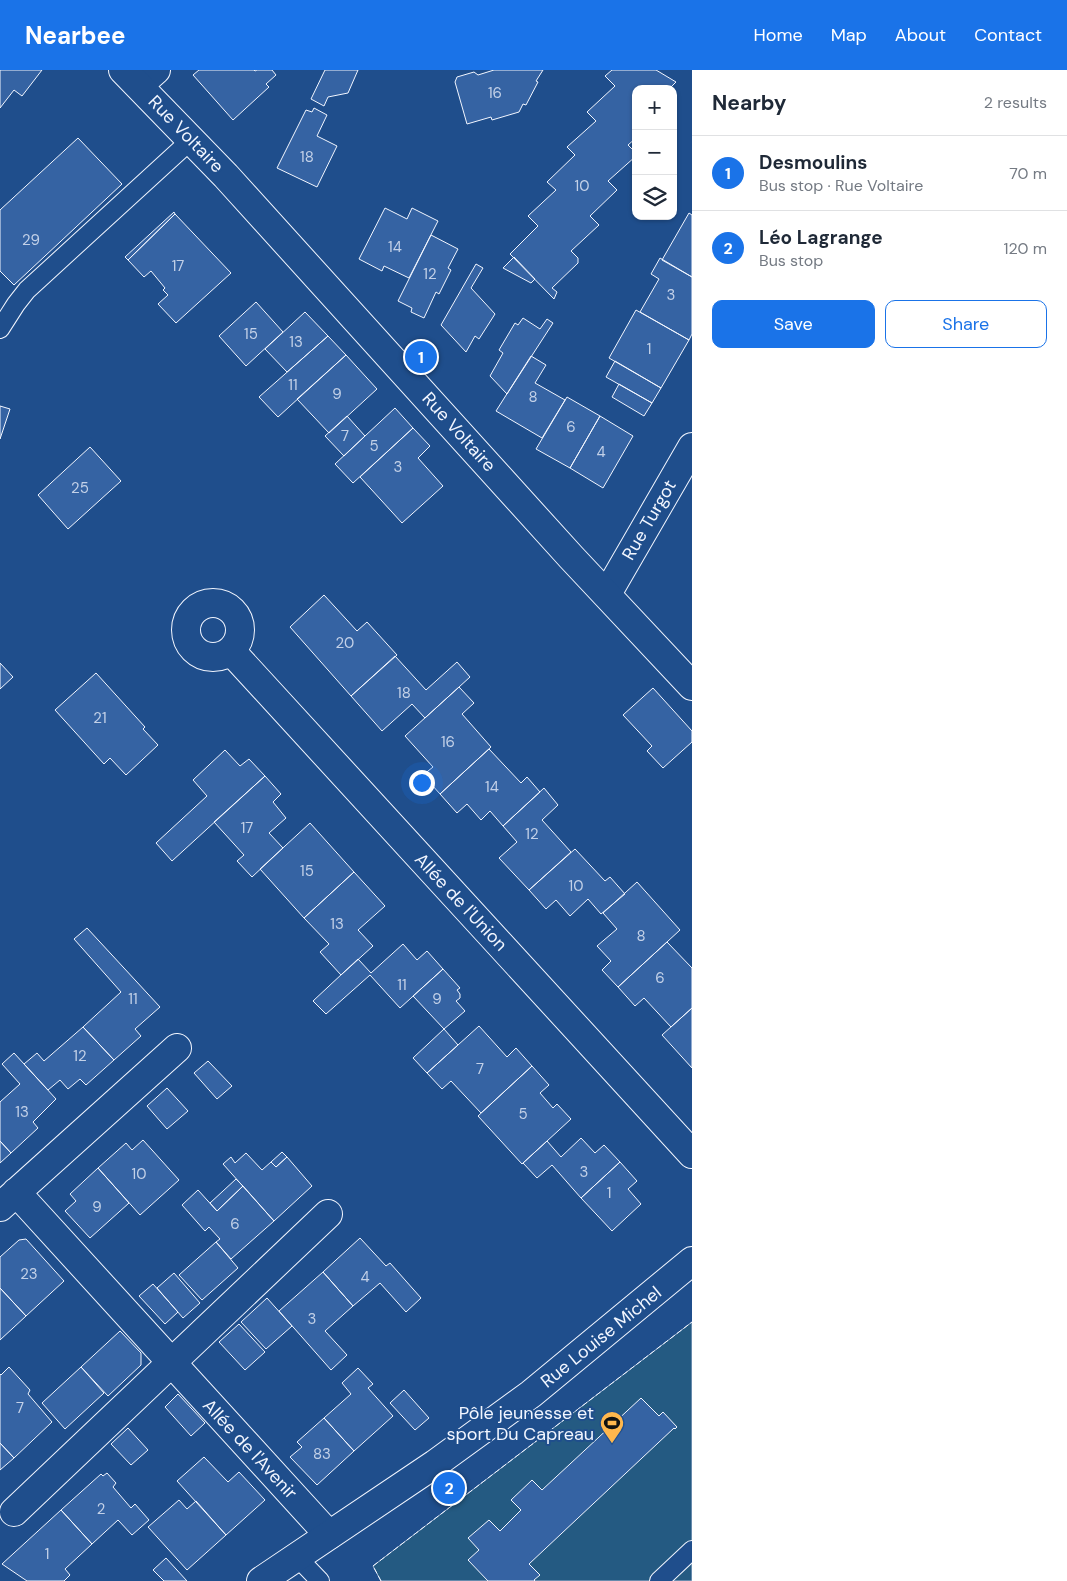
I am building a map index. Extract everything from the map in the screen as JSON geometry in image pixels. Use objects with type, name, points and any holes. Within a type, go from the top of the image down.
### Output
[{"type":"street","name":"Rue Voltaire","points":[[139,75],[191,140],[284,239],[692,686]]},
{"type":"street","name":"Rue Turgot","points":[[607,594],[692,446]]},
{"type":"street","name":"Allée de l'Union","points":[[230,651],[692,1154]]},
{"type":"street","name":"Allée de l'Avenir","points":[[177,1048],[8,1200],[171,1363],[329,1535]]},
{"type":"street","points":[[14,1512],[328,1214]]},
{"type":"street","name":"Rue Louise Michel","points":[[262,1581],[435,1464],[531,1394],[692,1261]]},
{"type":"lane","points":[[0,329],[27,290],[191,140]]},
{"type":"lane","points":[[659,1581],[692,1550]]},
{"type":"lane","points":[[297,1557],[320,1581]]},
{"type":"shaded area","name":"Pôle jeunesse et sport Du Capreau","points":[[692,1322],[692,1581],[381,1581],[373,1566]]},
{"type":"building","points":[[0,70],[42,70],[22,96],[14,90],[0,108]]},
{"type":"building","points":[[199,70],[272,70],[276,75],[266,84],[269,87],[233,120],[193,75]]},
{"type":"building","points":[[325,70],[358,70],[348,93],[328,97],[324,106],[311,99]]},
{"type":"building","points":[[494,70],[543,70],[526,105],[523,104],[519,112],[492,120],[491,117],[467,124],[455,82],[457,77],[474,72],[478,75]]},
{"type":"building","points":[[612,70],[656,70],[676,82],[673,85],[632,85],[632,142],[628,145],[632,149],[632,160],[608,181],[617,190],[590,216],[599,225],[571,251],[578,258],[578,263],[552,288],[557,292],[554,299],[510,254],[538,226],[528,216],[556,190],[547,182],[575,155],[567,147],[596,121],[587,112],[615,86],[605,76]]},
{"type":"building","points":[[314,108],[327,115],[317,136],[337,146],[317,187],[277,168],[306,110],[312,112]]},
{"type":"building","points":[[78,138],[122,184],[14,285],[0,271],[0,210]]},
{"type":"building","points":[[385,208],[407,219],[412,208],[438,221],[409,278],[384,266],[382,271],[359,259]]},
{"type":"building","points":[[174,212],[175,214],[128,260],[125,257]]},
{"type":"building","points":[[689,213],[692,215],[692,277],[662,260]]},
{"type":"building","points":[[175,214],[231,273],[176,323],[158,304],[168,295],[163,290],[165,288],[151,271],[144,277],[128,260]]},
{"type":"building","points":[[431,235],[458,249],[448,268],[451,270],[439,294],[436,292],[424,318],[411,312],[412,308],[398,301]]},
{"type":"building","points":[[514,257],[535,279],[531,283],[503,268]]},
{"type":"building","points":[[660,258],[692,277],[692,334],[689,340],[640,312],[659,279],[651,274]]},
{"type":"building","points":[[476,264],[483,268],[471,288],[495,314],[479,339],[475,336],[466,352],[441,325]]},
{"type":"building","points":[[256,302],[283,332],[246,366],[219,336]]},
{"type":"building","points":[[636,310],[689,340],[661,388],[609,358]]},
{"type":"building","points":[[305,312],[328,336],[287,372],[265,349]]},
{"type":"building","points":[[523,318],[540,329],[547,319],[553,323],[507,394],[490,376],[503,353],[499,350],[515,323],[518,325]]},
{"type":"building","points":[[328,336],[346,355],[278,417],[259,397]]},
{"type":"building","points":[[346,355],[377,389],[329,433],[297,399]]},
{"type":"building","points":[[531,356],[546,365],[535,383],[565,400],[542,438],[496,411]]},
{"type":"building","points":[[615,361],[661,388],[652,403],[606,377]]},
{"type":"building","points":[[619,384],[652,403],[644,416],[612,397]]},
{"type":"building","points":[[567,397],[600,416],[570,468],[536,449]]},
{"type":"building","points":[[0,406],[10,409],[0,439]]},
{"type":"building","points":[[395,408],[413,428],[353,483],[335,464]]},
{"type":"building","points":[[347,416],[365,436],[344,456],[325,436]]},
{"type":"building","points":[[600,416],[633,436],[603,488],[570,468]]},
{"type":"building","points":[[413,428],[430,446],[418,458],[443,486],[402,523],[360,477]]},
{"type":"building","points":[[90,447],[121,481],[68,529],[38,495]]},
{"type":"building","points":[[324,595],[357,631],[367,622],[397,655],[351,696],[290,627]]},
{"type":"building","points":[[395,656],[426,690],[457,662],[470,677],[425,718],[412,704],[382,731],[351,696]]},
{"type":"building","points":[[0,663],[13,677],[0,689]]},
{"type":"building","points":[[96,673],[145,727],[143,729],[158,745],[126,775],[110,758],[104,764],[55,710]]},
{"type":"building","points":[[459,687],[474,703],[462,714],[491,747],[440,794],[423,775],[433,767],[405,736]]},
{"type":"building","points":[[653,688],[692,731],[692,742],[663,768],[647,751],[652,746],[623,715]]},
{"type":"building","points":[[489,749],[521,783],[527,777],[540,792],[503,826],[490,811],[481,820],[467,804],[457,813],[440,794]]},
{"type":"building","points":[[225,750],[240,766],[249,759],[265,776],[172,861],[156,843],[207,796],[193,780]]},
{"type":"building","points":[[265,776],[281,794],[273,802],[286,818],[269,833],[283,848],[252,877],[237,861],[244,855],[214,822]]},
{"type":"building","points":[[544,788],[558,805],[542,820],[571,852],[529,890],[499,858],[517,842],[503,826]]},
{"type":"building","points":[[310,823],[354,872],[304,918],[260,869]]},
{"type":"building","points":[[575,849],[605,881],[610,877],[625,894],[601,914],[588,899],[570,916],[556,900],[546,909],[529,890]]},
{"type":"building","points":[[354,872],[385,906],[358,930],[373,946],[341,975],[320,952],[329,944],[304,918]]},
{"type":"building","points":[[637,882],[680,930],[618,987],[602,970],[611,961],[597,946],[617,929],[603,913]]},
{"type":"building","points":[[87,928],[160,1007],[135,1029],[141,1036],[114,1060],[83,1027],[121,992],[74,939]]},
{"type":"building","points":[[667,942],[692,968],[692,1008],[671,1027],[644,998],[635,1006],[618,987]]},
{"type":"building","points":[[403,944],[417,960],[427,951],[443,969],[400,1008],[370,975],[326,1014],[313,1001],[358,959],[371,973]]},
{"type":"building","points":[[443,969],[460,988],[457,990],[460,998],[456,1001],[465,1011],[444,1029],[413,996]]},
{"type":"building","points":[[692,1008],[692,1068],[662,1035]]},
{"type":"building","points":[[479,1026],[507,1057],[516,1048],[532,1066],[481,1113],[451,1081],[442,1089],[427,1073]]},
{"type":"building","points":[[83,1027],[114,1060],[86,1085],[80,1079],[68,1089],[60,1080],[48,1090],[24,1064],[37,1053],[44,1061]]},
{"type":"building","points":[[444,1029],[458,1045],[427,1073],[413,1058]]},
{"type":"building","points":[[14,1053],[56,1099],[33,1122],[38,1128],[11,1153],[0,1141],[0,1102],[20,1084],[2,1064]]},
{"type":"building","points":[[208,1061],[232,1086],[217,1099],[194,1073]]},
{"type":"building","points":[[532,1066],[549,1085],[540,1093],[553,1108],[557,1104],[571,1119],[522,1164],[478,1116]]},
{"type":"building","points":[[167,1088],[188,1111],[167,1129],[147,1106]]},
{"type":"building","points":[[581,1138],[595,1153],[604,1145],[620,1162],[581,1198],[552,1165],[537,1178],[523,1163],[547,1141],[561,1157]]},
{"type":"building","points":[[143,1140],[179,1180],[140,1215],[98,1168],[126,1143],[132,1150]]},
{"type":"building","points":[[0,1141],[11,1153],[0,1163]]},
{"type":"building","points":[[282,1152],[287,1157],[276,1167],[271,1162]]},
{"type":"building","points":[[246,1153],[262,1170],[271,1162],[276,1167],[287,1157],[312,1186],[274,1221],[223,1164],[231,1157],[235,1163]]},
{"type":"building","points":[[620,1162],[637,1181],[628,1189],[641,1204],[612,1231],[581,1198]]},
{"type":"building","points":[[98,1168],[129,1203],[90,1238],[65,1211],[76,1201],[70,1194]]},
{"type":"building","points":[[236,1179],[243,1186],[217,1211],[210,1203]]},
{"type":"building","points":[[243,1186],[274,1221],[231,1259],[216,1242],[220,1239],[209,1227],[205,1231],[182,1205],[198,1190],[217,1211]]},
{"type":"building","points":[[360,1238],[386,1266],[390,1263],[421,1298],[406,1312],[380,1283],[353,1306],[323,1272]]},
{"type":"building","points":[[26,1239],[64,1281],[26,1316],[0,1288],[0,1257],[19,1240]]},
{"type":"building","points":[[216,1242],[238,1268],[202,1300],[179,1275]]},
{"type":"building","points":[[323,1272],[353,1306],[325,1331],[347,1355],[331,1370],[279,1311]]},
{"type":"building","points":[[174,1273],[200,1303],[183,1318],[157,1288]]},
{"type":"building","points":[[153,1284],[178,1312],[165,1324],[139,1296]]},
{"type":"building","points":[[0,1288],[26,1316],[0,1340]]},
{"type":"building","points":[[267,1298],[292,1326],[266,1349],[241,1322]]},
{"type":"building","points":[[239,1324],[265,1352],[245,1370],[219,1342]]},
{"type":"building","points":[[120,1331],[141,1353],[141,1365],[108,1396],[81,1367]]},
{"type":"building","points":[[9,1367],[30,1390],[28,1394],[52,1422],[14,1458],[0,1443],[0,1374]]},
{"type":"building","points":[[81,1367],[104,1393],[65,1429],[42,1403]]},
{"type":"building","points":[[358,1368],[373,1384],[368,1388],[393,1416],[354,1451],[324,1418],[351,1394],[342,1383]]},
{"type":"building","points":[[404,1390],[429,1418],[415,1430],[390,1403]]},
{"type":"building","points":[[178,1394],[205,1423],[191,1436],[165,1407]]},
{"type":"building","points":[[641,1398],[659,1416],[663,1412],[677,1427],[529,1564],[540,1575],[535,1581],[488,1581],[468,1560],[479,1550],[468,1538],[489,1520],[500,1531],[521,1510],[511,1500],[532,1480],[542,1490]]},
{"type":"building","points":[[324,1418],[354,1451],[317,1485],[290,1457],[302,1447],[297,1442]]},
{"type":"building","points":[[128,1428],[148,1450],[131,1465],[111,1444]]},
{"type":"building","points":[[0,1443],[14,1458],[0,1470]]},
{"type":"building","points":[[204,1457],[228,1482],[239,1472],[265,1500],[226,1535],[177,1481]]},
{"type":"building","points":[[107,1473],[116,1483],[113,1487],[131,1508],[135,1504],[149,1520],[132,1535],[118,1520],[92,1544],[61,1510],[101,1474],[103,1476]]},
{"type":"building","points":[[179,1500],[187,1509],[196,1501],[226,1535],[187,1570],[148,1527]]},
{"type":"building","points":[[61,1510],[92,1544],[65,1569],[70,1575],[64,1581],[27,1581],[2,1564]]},
{"type":"building","points":[[166,1558],[187,1581],[164,1581],[153,1570]]},
{"type":"fence","points":[[381,1581],[373,1566],[692,1322]]},
{"type":"place","name":"Desmoulins","points":[[421,357]]},
{"type":"place","name":"Pôle jeunesse et sport Du Capreau","points":[[612,1444]]},
{"type":"place","name":"Léo Lagrange","points":[[449,1488]]}]
